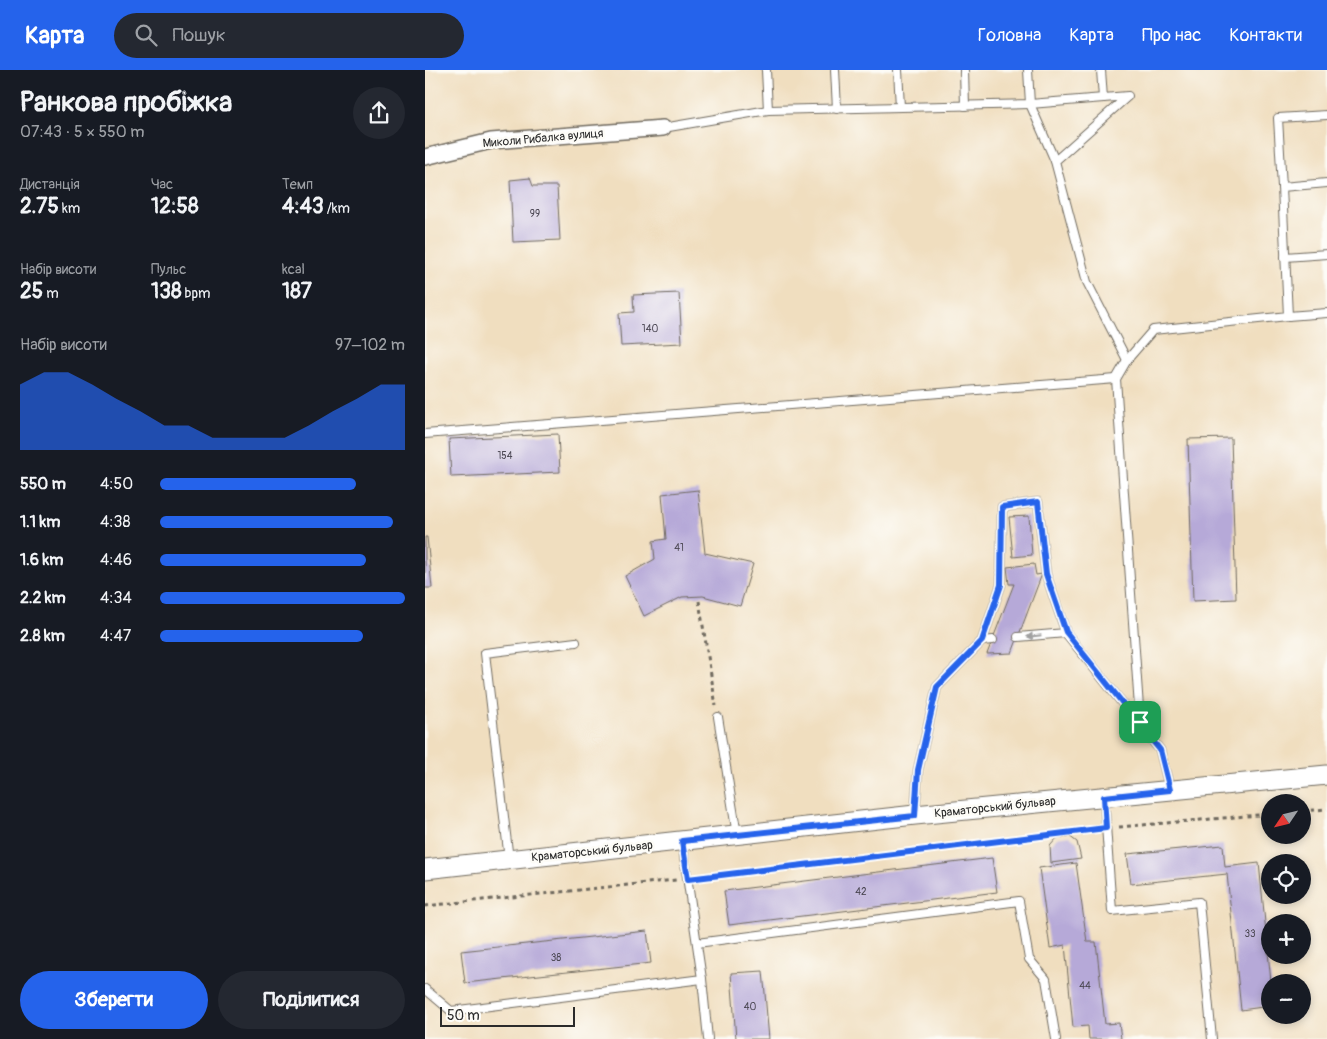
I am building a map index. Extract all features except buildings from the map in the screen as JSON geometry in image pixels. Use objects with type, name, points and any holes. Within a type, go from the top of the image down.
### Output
[{"type":"street","name":"Миколи Рибалка вулиця","points":[[425,157],[491,141],[663,128]]},
{"type":"street","name":"Краматорський бульвар","points":[[425,869],[1327,774]]},
{"type":"lane","points":[[766,70],[768,110]]},
{"type":"lane","points":[[835,70],[837,109]]},
{"type":"lane","points":[[898,70],[900,107]]},
{"type":"lane","points":[[964,70],[965,106]]},
{"type":"lane","points":[[1028,70],[1030,104],[1055,161],[1087,282],[1127,360]]},
{"type":"lane","points":[[1101,70],[1103,98]]},
{"type":"lane","points":[[663,128],[768,110],[1030,104],[1128,96],[1055,161]]},
{"type":"lane","points":[[1288,316],[1278,118],[1327,115]]},
{"type":"lane","points":[[1282,187],[1327,183]]},
{"type":"lane","points":[[1285,257],[1327,254]]},
{"type":"lane","points":[[1140,722],[1116,379],[1127,360],[1153,330],[1327,313]]},
{"type":"lane","points":[[425,434],[1116,379]]},
{"type":"lane","points":[[915,816],[918,770],[937,687],[982,641],[1001,585],[1002,507],[1038,502],[1046,574],[1066,632],[1140,722],[1160,750],[1170,790]]},
{"type":"lane","points":[[1018,638],[1066,632]]},
{"type":"lane","points":[[982,641],[993,640]]},
{"type":"lane","points":[[509,860],[485,653],[575,642]]},
{"type":"lane","points":[[718,717],[737,835]]},
{"type":"lane","points":[[1104,797],[1112,911],[1199,902],[1213,1039]]},
{"type":"lane","points":[[682,841],[702,979],[708,1039]]},
{"type":"lane","points":[[697,943],[1019,901],[1029,959],[1046,979],[1056,1039]]},
{"type":"lane","points":[[425,989],[451,1012],[702,979]]},
{"type":"path","points":[[699,601],[718,717]]},
{"type":"path","points":[[1311,810],[1327,809]]},
{"type":"path","points":[[425,906],[688,879],[1106,828],[1261,815]]},
{"type":"route","points":[[1038,502],[1046,574],[1066,632],[1140,722],[1160,750],[1170,790],[1104,797],[1106,828],[688,879],[682,841],[915,816],[918,770],[937,687],[982,641],[1001,585],[1002,507],[1038,502]]}]
